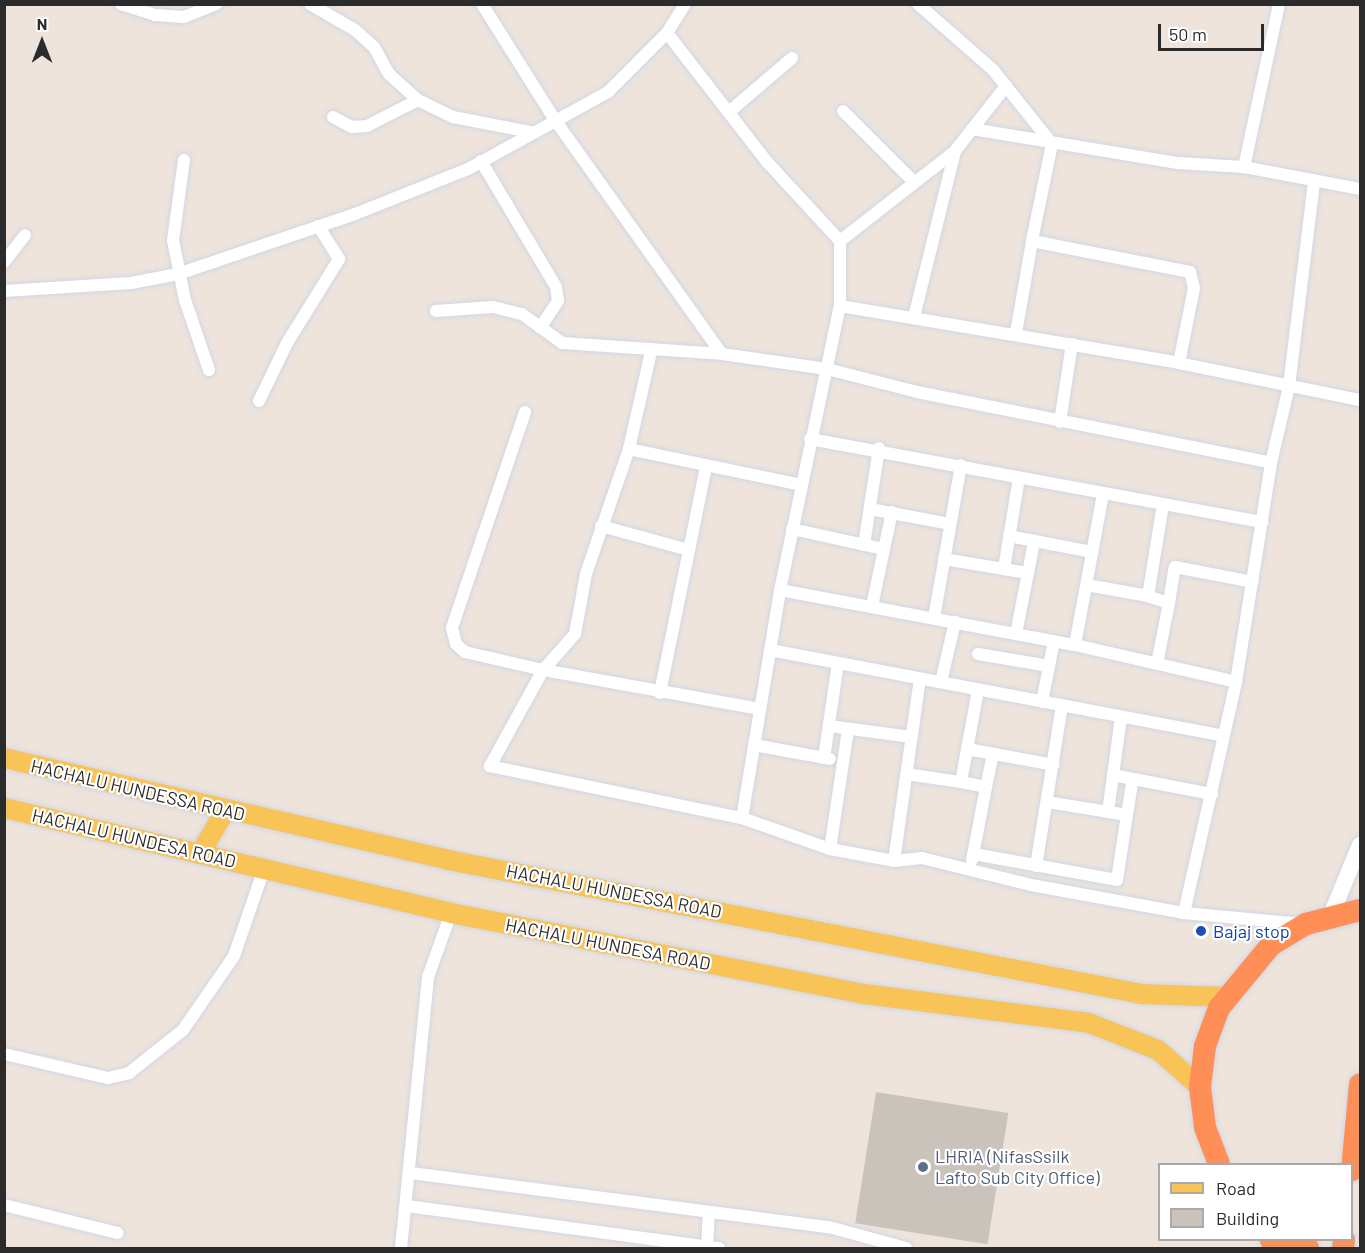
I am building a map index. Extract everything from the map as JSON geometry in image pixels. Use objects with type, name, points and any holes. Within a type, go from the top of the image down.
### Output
[{"type":"highway","points":[[1219,1163],[1205,1127],[1200,1087],[1205,1046],[1227,997],[1271,945],[1306,924],[1330,915],[1360,910]]},
{"type":"highway","points":[[1353,1163],[1360,1084]]},
{"type":"highway","points":[[1294,1241],[1308,1248]]},
{"type":"main road","name":"HACHALU HUNDESSA ROAD","points":[[4,758],[225,811],[448,860],[1142,994],[1227,997]]},
{"type":"main road","name":"HACHALU HUNDESA ROAD","points":[[4,808],[451,914],[864,994],[1089,1023],[1158,1050],[1200,1087]]},
{"type":"main road","points":[[200,854],[225,811]]},
{"type":"street","points":[[122,4],[155,15],[184,17],[216,4]]},
{"type":"street","points":[[310,4],[355,30],[374,47],[389,74],[418,100],[453,117],[530,132]]},
{"type":"street","points":[[482,4],[555,120],[722,354]]},
{"type":"street","points":[[4,291],[131,283],[178,274],[318,226],[481,161],[530,132],[608,92],[667,33],[685,4]]},
{"type":"street","points":[[918,4],[1006,86],[1052,144]]},
{"type":"street","points":[[1244,167],[1279,4]]},
{"type":"street","points":[[667,33],[729,112],[840,241],[840,306],[810,439],[780,590],[742,818]]},
{"type":"street","points":[[729,112],[792,58]]},
{"type":"street","points":[[840,241],[955,151],[1006,86]]},
{"type":"street","points":[[333,117],[352,127],[367,126],[418,100]]},
{"type":"street","points":[[843,111],[914,182]]},
{"type":"street","points":[[972,129],[1178,163],[1244,167],[1360,189]]},
{"type":"street","points":[[1016,333],[1052,144]]},
{"type":"street","points":[[914,317],[955,151]]},
{"type":"street","points":[[184,160],[173,240],[178,274],[208,370]]},
{"type":"street","points":[[481,161],[556,287],[558,301],[540,328]]},
{"type":"street","points":[[1184,913],[1236,682],[1271,463],[1289,386],[1314,182]]},
{"type":"street","points":[[259,401],[287,343],[339,259],[318,226]]},
{"type":"street","points":[[4,262],[25,235]]},
{"type":"street","points":[[1032,241],[1190,272],[1194,288],[1179,363]]},
{"type":"street","points":[[436,311],[493,306],[522,314],[562,344],[651,352],[722,354],[827,369],[1060,422],[1271,463]]},
{"type":"street","points":[[840,306],[1016,333],[1360,400]]},
{"type":"street","points":[[1060,422],[1072,344]]},
{"type":"street","points":[[651,352],[629,448],[601,526],[574,634],[543,670],[490,766],[742,818],[830,849],[894,861],[922,858],[970,870],[1184,913],[1306,924]]},
{"type":"street","points":[[525,412],[452,628],[456,644],[465,652],[543,670],[660,693],[760,709]]},
{"type":"street","points":[[810,439],[879,448],[1103,494],[1262,522]]},
{"type":"street","points":[[629,448],[801,485]]},
{"type":"street","points":[[864,545],[879,448]]},
{"type":"street","points":[[934,618],[961,465]]},
{"type":"street","points":[[660,693],[706,466]]},
{"type":"street","points":[[1004,569],[1019,477]]},
{"type":"street","points":[[1075,645],[1103,494]]},
{"type":"street","points":[[1148,596],[1162,504]]},
{"type":"street","points":[[870,509],[950,524]]},
{"type":"street","points":[[872,606],[892,512]]},
{"type":"street","points":[[601,526],[689,550]]},
{"type":"street","points":[[792,529],[884,549]]},
{"type":"street","points":[[1009,536],[1092,552]]},
{"type":"street","points":[[1016,634],[1034,541]]},
{"type":"street","points":[[944,559],[1028,573]]},
{"type":"street","points":[[1153,562],[1253,582]]},
{"type":"street","points":[[1157,664],[1175,567]]},
{"type":"street","points":[[1087,585],[1148,596],[1168,603]]},
{"type":"street","points":[[780,590],[1075,645],[1236,682]]},
{"type":"street","points":[[941,682],[955,622]]},
{"type":"street","points":[[1042,702],[1054,641]]},
{"type":"street","points":[[770,651],[1222,736]]},
{"type":"street","points":[[978,654],[1049,666]]},
{"type":"street","points":[[824,758],[838,663]]},
{"type":"street","points":[[894,861],[920,679]]},
{"type":"street","points":[[961,782],[978,690]]},
{"type":"street","points":[[1036,866],[1062,706]]},
{"type":"street","points":[[1108,812],[1121,717]]},
{"type":"street","points":[[829,726],[911,737]]},
{"type":"street","points":[[830,849],[848,730]]},
{"type":"street","points":[[754,746],[842,762]]},
{"type":"street","points":[[967,749],[1054,765]]},
{"type":"street","points":[[970,870],[993,754]]},
{"type":"street","points":[[906,774],[986,787]]},
{"type":"street","points":[[1113,776],[1212,794]]},
{"type":"street","points":[[974,854],[1117,880],[1133,779]]},
{"type":"street","points":[[1048,802],[1127,815]]},
{"type":"street","points":[[1330,915],[1360,845]]},
{"type":"street","points":[[4,1054],[108,1077],[129,1073],[183,1030],[234,956],[264,869]]},
{"type":"street","points":[[401,1248],[411,1173],[428,977],[451,914]]},
{"type":"street","points":[[411,1173],[829,1227],[906,1248]]},
{"type":"street","points":[[4,1205],[118,1233]]},
{"type":"street","points":[[407,1206],[711,1248],[709,1213]]},
{"type":"building","points":[[876,1092],[1008,1113],[988,1244],[855,1223]]},
{"type":"place","name":"Bajaj stop","points":[[1201,931]]},
{"type":"place","name":"LHRIA (NifasSsilk Lafto Sub City Office)","points":[[923,1167]]}]
